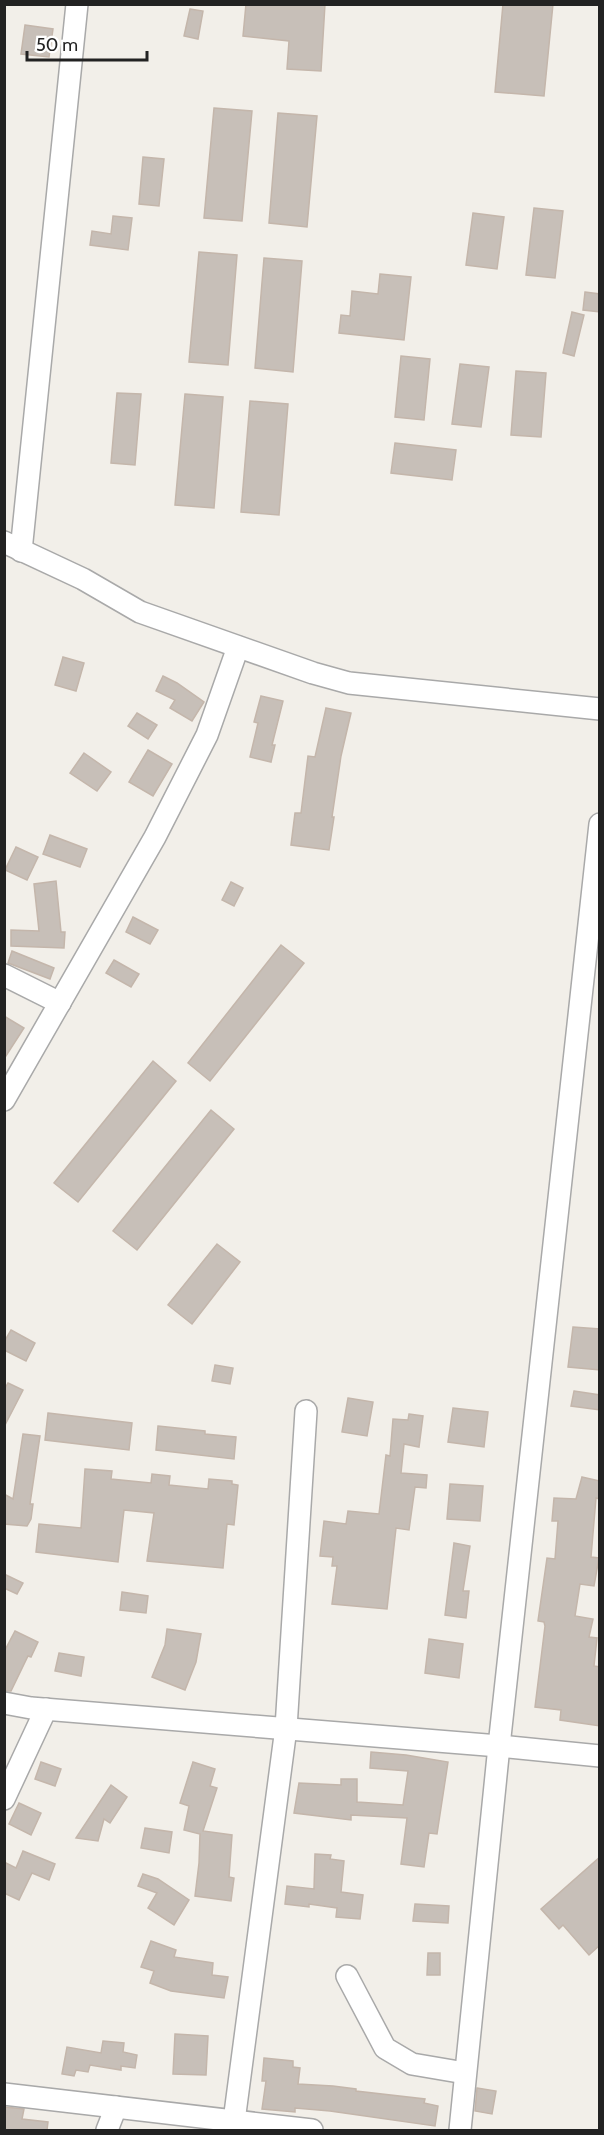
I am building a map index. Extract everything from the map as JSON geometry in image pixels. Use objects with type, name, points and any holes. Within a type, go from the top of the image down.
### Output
[{"type":"street","points":[[77,4],[13,547],[83,579],[140,612],[313,673],[349,683],[600,709]]},
{"type":"street","points":[[4,1100],[156,837],[207,735],[238,647]]},
{"type":"street","points":[[460,2130],[499,1746],[600,824]]},
{"type":"street","points":[[4,975],[60,1003]]},
{"type":"street","points":[[234,2121],[286,1728],[306,1411]]},
{"type":"street","points":[[4,1703],[46,1709],[600,1756]]},
{"type":"street","points":[[4,1800],[46,1709]]},
{"type":"street","points":[[346,1976],[385,2048],[412,2064],[465,2073]]},
{"type":"street","points":[[4,2094],[312,2130]]},
{"type":"street","points":[[107,2130],[116,2107]]},
{"type":"building","points":[[246,4],[325,4],[321,71],[287,69],[289,41],[243,36]]},
{"type":"building","points":[[503,4],[553,4],[544,96],[495,92]]},
{"type":"building","points":[[190,9],[203,11],[198,39],[184,36]]},
{"type":"building","points":[[25,25],[53,29],[49,57],[21,54]]},
{"type":"building","points":[[214,108],[252,111],[242,221],[204,218]]},
{"type":"building","points":[[278,113],[317,116],[307,227],[269,223]]},
{"type":"building","points":[[143,157],[164,159],[159,206],[139,204]]},
{"type":"building","points":[[534,208],[563,211],[555,278],[526,275]]},
{"type":"building","points":[[473,213],[504,217],[497,269],[466,265]]},
{"type":"building","points":[[113,216],[132,218],[128,250],[90,245],[92,231],[111,234]]},
{"type":"building","points":[[199,252],[237,255],[228,365],[189,362]]},
{"type":"building","points":[[264,258],[302,261],[293,372],[255,368]]},
{"type":"building","points":[[380,274],[411,277],[404,340],[339,333],[341,315],[350,316],[352,291],[378,294]]},
{"type":"building","points":[[585,292],[600,294],[600,312],[583,310]]},
{"type":"building","points":[[572,312],[584,315],[574,356],[563,353]]},
{"type":"building","points":[[401,356],[430,359],[424,420],[395,417]]},
{"type":"building","points":[[460,364],[489,367],[481,427],[452,424]]},
{"type":"building","points":[[516,371],[546,373],[541,437],[511,435]]},
{"type":"building","points":[[117,393],[141,394],[135,465],[111,463]]},
{"type":"building","points":[[185,394],[223,397],[214,508],[175,505]]},
{"type":"building","points":[[250,401],[288,404],[279,515],[241,512]]},
{"type":"building","points":[[395,443],[456,450],[452,480],[391,473]]},
{"type":"building","points":[[63,657],[84,663],[76,691],[55,685]]},
{"type":"building","points":[[163,676],[204,702],[192,721],[170,708],[175,700],[156,691]]},
{"type":"building","points":[[261,696],[283,701],[272,745],[275,745],[271,762],[250,757],[258,723],[254,722]]},
{"type":"building","points":[[326,708],[351,713],[341,756],[329,850],[291,845],[295,813],[301,813],[308,756],[315,757]]},
{"type":"building","points":[[137,713],[157,725],[148,739],[128,726]]},
{"type":"building","points":[[148,750],[172,764],[153,796],[129,782]]},
{"type":"building","points":[[84,753],[111,772],[97,791],[70,773]]},
{"type":"building","points":[[50,835],[87,849],[80,867],[43,854]]},
{"type":"building","points":[[16,847],[38,857],[27,880],[5,870]]},
{"type":"building","points":[[56,881],[61,932],[65,932],[64,948],[11,946],[11,930],[39,931],[34,884]]},
{"type":"building","points":[[231,882],[243,888],[234,906],[222,900]]},
{"type":"building","points":[[133,917],[158,930],[150,944],[126,932]]},
{"type":"building","points":[[281,945],[304,963],[210,1081],[188,1063]]},
{"type":"building","points":[[12,951],[54,968],[50,979],[8,963]]},
{"type":"building","points":[[114,960],[139,974],[131,987],[106,973]]},
{"type":"building","points":[[4,1016],[24,1028],[4,1059]]},
{"type":"building","points":[[153,1061],[176,1081],[78,1202],[54,1183]]},
{"type":"building","points":[[211,1110],[234,1129],[137,1250],[113,1231]]},
{"type":"building","points":[[217,1244],[240,1262],[192,1324],[168,1305]]},
{"type":"building","points":[[573,1327],[600,1329],[600,1370],[568,1367]]},
{"type":"building","points":[[11,1330],[35,1343],[26,1361],[4,1350],[4,1342]]},
{"type":"building","points":[[215,1365],[233,1368],[230,1384],[212,1381]]},
{"type":"building","points":[[8,1383],[23,1390],[4,1427],[4,1390]]},
{"type":"building","points":[[574,1391],[600,1395],[600,1410],[571,1406]]},
{"type":"building","points":[[348,1398],[373,1402],[367,1436],[342,1432]]},
{"type":"building","points":[[453,1408],[488,1412],[484,1447],[448,1442]]},
{"type":"building","points":[[48,1413],[132,1423],[129,1450],[45,1440]]},
{"type":"building","points":[[409,1414],[423,1416],[419,1447],[404,1444],[401,1473],[427,1475],[426,1488],[415,1487],[409,1530],[396,1528],[387,1609],[332,1604],[337,1566],[332,1566],[333,1557],[320,1556],[324,1521],[346,1524],[348,1511],[379,1514],[386,1455],[390,1456],[393,1419],[408,1420]]},
{"type":"building","points":[[158,1426],[236,1437],[234,1459],[156,1450]]},
{"type":"building","points":[[23,1434],[40,1436],[30,1504],[33,1504],[31,1519],[27,1526],[4,1524],[4,1494],[13,1499]]},
{"type":"building","points":[[85,1469],[112,1471],[111,1479],[151,1483],[152,1474],[170,1476],[169,1485],[208,1489],[209,1479],[232,1481],[232,1484],[238,1485],[234,1525],[227,1524],[223,1568],[147,1561],[154,1513],[124,1510],[118,1562],[36,1552],[39,1524],[81,1528]]},
{"type":"building","points":[[582,1477],[600,1481],[600,1499],[596,1498],[591,1557],[599,1558],[594,1586],[580,1584],[575,1616],[593,1619],[589,1637],[597,1638],[594,1666],[600,1667],[600,1726],[560,1720],[561,1710],[535,1707],[545,1626],[544,1622],[538,1621],[547,1558],[555,1559],[558,1521],[552,1521],[554,1498],[576,1499]]},
{"type":"building","points":[[450,1484],[483,1486],[480,1521],[447,1519]]},
{"type":"building","points":[[454,1543],[470,1546],[463,1591],[469,1591],[466,1618],[445,1615]]},
{"type":"building","points":[[4,1574],[23,1583],[17,1594],[4,1588]]},
{"type":"building","points":[[122,1592],[148,1596],[146,1613],[120,1610]]},
{"type":"building","points":[[167,1629],[201,1634],[196,1662],[185,1690],[152,1677],[165,1645]]},
{"type":"building","points":[[15,1631],[38,1642],[31,1657],[28,1656],[11,1691],[4,1691],[4,1652]]},
{"type":"building","points":[[429,1639],[463,1644],[459,1678],[425,1673]]},
{"type":"building","points":[[59,1653],[84,1657],[81,1676],[55,1671]]},
{"type":"building","points":[[371,1752],[448,1762],[437,1834],[429,1833],[424,1867],[401,1864],[407,1818],[351,1815],[351,1820],[294,1813],[299,1783],[341,1785],[341,1779],[357,1779],[357,1802],[403,1805],[408,1771],[370,1768]]},
{"type":"building","points":[[41,1762],[61,1769],[55,1786],[35,1779]]},
{"type":"building","points":[[193,1762],[215,1769],[210,1786],[217,1788],[203,1831],[232,1835],[229,1877],[234,1878],[231,1901],[195,1896],[200,1834],[184,1830],[189,1806],[180,1803]]},
{"type":"building","points":[[111,1785],[127,1797],[110,1823],[104,1819],[98,1841],[76,1838]]},
{"type":"building","points":[[19,1803],[41,1813],[31,1835],[9,1824]]},
{"type":"building","points":[[145,1828],[172,1832],[169,1853],[141,1848]]},
{"type":"building","points":[[23,1851],[55,1864],[49,1880],[32,1873],[19,1900],[4,1893],[4,1862],[16,1868]]},
{"type":"building","points":[[315,1854],[331,1855],[330,1859],[344,1861],[341,1892],[363,1895],[360,1919],[336,1917],[337,1908],[309,1904],[309,1907],[285,1904],[287,1886],[314,1889]]},
{"type":"building","points":[[600,1857],[600,1945],[589,1955],[563,1925],[559,1929],[541,1909]]},
{"type":"building","points":[[143,1874],[158,1879],[189,1900],[174,1925],[148,1908],[157,1893],[138,1886]]},
{"type":"building","points":[[415,1904],[449,1906],[448,1923],[413,1921]]},
{"type":"building","points":[[151,1941],[176,1950],[174,1957],[213,1963],[212,1975],[228,1977],[224,1998],[171,1991],[150,1983],[154,1971],[141,1967]]},
{"type":"building","points":[[428,1953],[440,1953],[440,1975],[427,1975]]},
{"type":"building","points":[[175,2034],[208,2036],[206,2075],[173,2074]]},
{"type":"building","points":[[103,2041],[124,2043],[123,2052],[137,2055],[135,2068],[121,2066],[121,2070],[90,2065],[88,2072],[76,2070],[74,2076],[62,2074],[67,2047],[101,2053]]},
{"type":"building","points":[[264,2058],[293,2061],[293,2067],[300,2068],[298,2084],[333,2086],[425,2099],[424,2103],[438,2106],[435,2126],[330,2111],[295,2108],[295,2112],[262,2109],[266,2081],[262,2081]]},
{"type":"building","points":[[477,2088],[496,2091],[492,2114],[475,2111]]},
{"type":"building","points":[[4,2107],[24,2109],[22,2119],[48,2122],[47,2130],[4,2130]]}]
